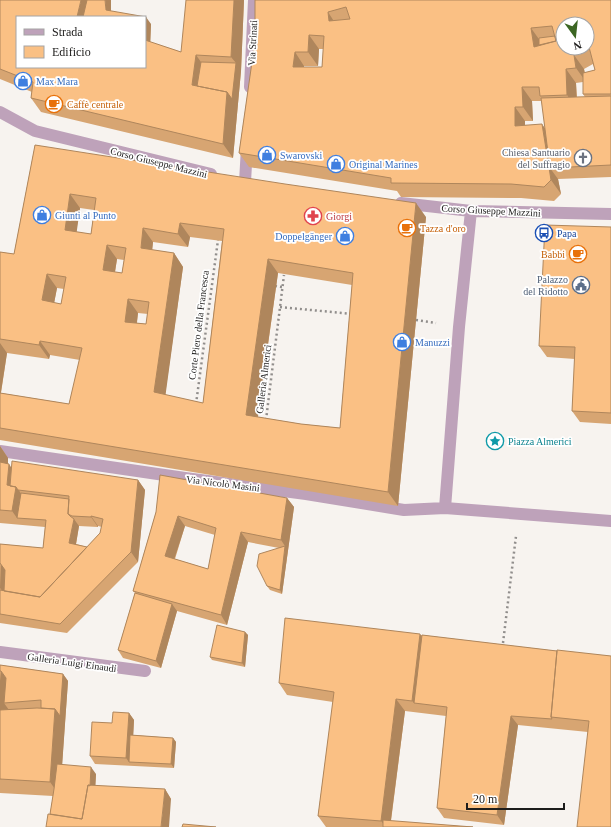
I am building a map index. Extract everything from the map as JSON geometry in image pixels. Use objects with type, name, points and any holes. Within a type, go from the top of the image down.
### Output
[{"type":"street","name":"Via Strinati","points":[[249,95],[254,0]]},
{"type":"street","name":"Corso Giuseppe Mazzini","points":[[0,112],[35,131],[228,178],[259,184]]},
{"type":"street","points":[[245,182],[247,134]]},
{"type":"street","name":"Corso Giuseppe Mazzini","points":[[387,201],[471,211],[611,214]]},
{"type":"street","points":[[471,211],[459,327],[445,508],[611,521]]},
{"type":"street","name":"Via Nicolò Masini","points":[[0,451],[306,494],[404,510],[445,508]]},
{"type":"street","name":"Galleria Luigi Einaudi","points":[[0,652],[145,671]]},
{"type":"path","name":"Corte Piero della Francesca","points":[[196,405],[218,240]]},
{"type":"path","name":"Galleria Almerici","points":[[266,422],[284,274]]},
{"type":"path","points":[[213,276],[218,277]]},
{"type":"path","points":[[275,286],[282,287]]},
{"type":"path","points":[[280,307],[353,314]]},
{"type":"path","points":[[503,643],[518,514]]},
{"type":"building","points":[[0,0],[81,0],[77,16],[16,16],[16,68],[146,68],[146,40],[181,52],[186,0],[234,0],[231,57],[196,55],[192,85],[227,92],[223,144],[31,98],[33,82],[0,69]]},
{"type":"building","points":[[87,0],[105,0],[106,10],[140,16],[83,16]]},
{"type":"building","points":[[255,0],[611,0],[611,94],[583,94],[583,73],[595,70],[591,56],[595,56],[595,16],[555,16],[555,37],[552,26],[531,28],[534,47],[555,41],[555,56],[574,56],[576,68],[566,69],[567,95],[540,96],[539,87],[522,87],[523,107],[515,107],[515,126],[542,124],[551,180],[544,187],[511,184],[391,183],[391,178],[239,153],[255,41]],"holes":[[[346,7],[350,19],[329,21],[328,12]],[[309,35],[324,36],[322,67],[293,67],[295,52],[308,52]]]},
{"type":"building","points":[[555,36],[555,41],[539,45],[539,38]]},
{"type":"building","points":[[201,62],[236,63],[232,99],[227,92],[197,86]]},
{"type":"building","name":"Chiesa Santuario del Suffragio","points":[[611,96],[611,165],[550,168],[541,98]]},
{"type":"building","points":[[35,145],[416,203],[388,492],[0,428],[0,393],[69,404],[82,348],[40,341],[39,345],[0,339],[0,252],[14,254]],"holes":[[[70,194],[96,198],[91,234],[65,230]],[[180,223],[224,229],[203,403],[154,392],[174,253],[141,248],[143,228],[178,234]],[[107,245],[126,248],[122,273],[103,270]],[[268,259],[353,273],[340,428],[301,424],[246,415]],[[47,274],[66,277],[61,304],[42,300]],[[128,299],[149,302],[146,324],[125,322]]]},
{"type":"building","name":"Palazzo del Ridotto","points":[[545,225],[611,227],[611,413],[572,411],[575,347],[539,346]]},
{"type":"building","points":[[12,461],[138,480],[131,552],[60,624],[0,614],[0,590],[40,597],[100,533],[103,519],[91,516],[72,516],[68,514],[69,496],[18,490],[16,487],[10,486]]},
{"type":"building","points":[[0,462],[9,464],[7,485],[16,487],[12,511],[0,510]]},
{"type":"building","points":[[160,475],[287,498],[281,540],[241,532],[221,615],[133,591],[156,512]],"holes":[[[178,516],[216,528],[208,569],[165,556]]]},
{"type":"building","points":[[21,493],[69,499],[68,514],[74,519],[69,543],[87,547],[40,597],[4,591],[5,570],[0,563],[0,544],[43,548],[46,520],[17,518]]},
{"type":"building","points":[[285,546],[280,590],[267,586],[257,566],[259,554]]},
{"type":"building","points":[[135,593],[172,604],[156,661],[118,650]]},
{"type":"building","points":[[285,618],[420,634],[412,701],[396,699],[381,821],[318,816],[334,692],[279,683]]},
{"type":"building","points":[[217,625],[245,632],[242,663],[210,657]]},
{"type":"building","points":[[422,635],[557,651],[552,719],[511,716],[497,815],[437,808],[447,707],[414,703]]},
{"type":"building","points":[[557,650],[611,656],[611,827],[577,827],[589,721],[551,717]]},
{"type":"building","points":[[0,665],[63,674],[60,716],[55,709],[41,708],[41,700],[4,703],[6,678],[0,671]]},
{"type":"building","points":[[37,708],[55,709],[50,782],[0,779],[0,710]]},
{"type":"building","points":[[113,712],[129,713],[126,758],[90,756],[92,722],[112,723]]},
{"type":"building","points":[[130,735],[173,738],[171,764],[129,762]]},
{"type":"building","points":[[57,764],[91,767],[90,786],[88,785],[82,819],[50,814]]},
{"type":"building","points":[[88,785],[165,789],[161,827],[46,827],[48,814],[82,819]]},
{"type":"building","points":[[383,820],[473,827],[383,827]]},
{"type":"building","points":[[183,824],[216,827],[182,827]]},
{"type":"place","name":"Max Mara","points":[[23,81]]},
{"type":"place","name":"Caffè centrale","points":[[54,104]]},
{"type":"place","name":"Swarovski","points":[[267,155]]},
{"type":"place","name":"Chiesa Santuario del Suffragio","points":[[583,158]]},
{"type":"place","name":"Original Marines","points":[[336,164]]},
{"type":"place","name":"Giunti al Punto","points":[[42,215]]},
{"type":"place","name":"Giorgi","points":[[313,216]]},
{"type":"place","name":"Tazza d'oro","points":[[407,228]]},
{"type":"place","name":"Papa","points":[[544,233]]},
{"type":"place","name":"Doppelgänger","points":[[345,236]]},
{"type":"place","name":"Babbi","points":[[578,254]]},
{"type":"place","name":"Palazzo del Ridotto","points":[[581,285]]},
{"type":"place","name":"Manuzzi","points":[[402,342]]},
{"type":"place","name":"Piazza Almerici","points":[[495,441]]}]
